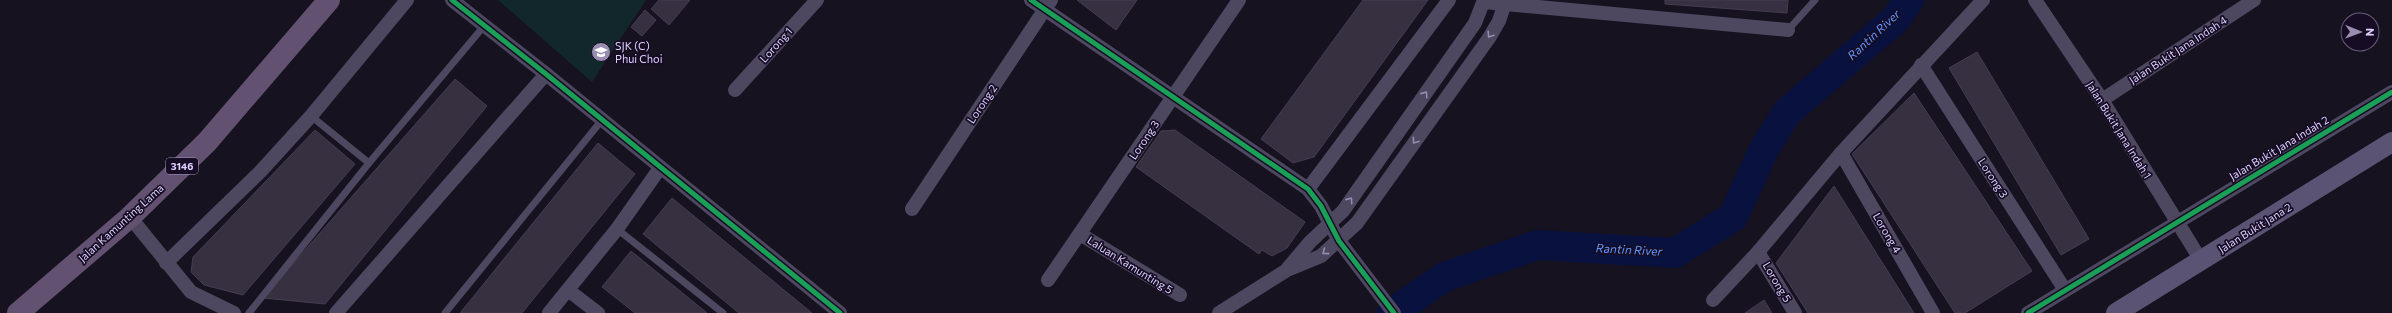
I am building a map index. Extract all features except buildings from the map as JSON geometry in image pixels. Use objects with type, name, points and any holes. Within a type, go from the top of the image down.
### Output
[{"type":"main road","name":"Jalan Kamunting Lama","points":[[26,310],[130,217],[207,142],[329,0]]},
{"type":"street","points":[[166,263],[260,172],[311,116],[407,0]]},
{"type":"street","points":[[452,0],[546,74],[840,313]]},
{"type":"street","name":"Lorong 1","points":[[735,90],[817,0]]},
{"type":"street","points":[[1031,0],[1048,5],[1173,97],[1308,189],[1321,206],[1339,241],[1380,298],[1394,313]]},
{"type":"street","name":"Lorong 3","points":[[1048,280],[1239,0]]},
{"type":"street","points":[[1308,189],[1449,0]]},
{"type":"street","points":[[1713,300],[1758,252],[1841,153],[1921,65],[1983,0]]},
{"type":"street","name":"Jalan Bukit Jana Indah 1","points":[[2035,0],[2102,100],[2202,262]]},
{"type":"street","name":"Jalan Bukit Jana Indah 4","points":[[2102,100],[2254,0]]},
{"type":"street","points":[[1287,270],[1310,242],[1343,211],[1470,29],[1484,1],[1788,30]]},
{"type":"street","points":[[1219,313],[1287,270],[1321,256],[1357,223],[1489,38],[1499,21],[1505,2]]},
{"type":"street","name":"Lorong 2","points":[[912,209],[1048,5]]},
{"type":"street","name":"Lorong 3","points":[[1921,65],[2065,290]]},
{"type":"street","points":[[336,313],[546,74]]},
{"type":"street","name":"Jalan Bukit Jana Indah 2","points":[[2028,313],[2392,92]]},
{"type":"street","name":"Jalan Bukit Jana 2","points":[[2116,313],[2202,262],[2392,142]]},
{"type":"street","name":"Lorong 4","points":[[1841,153],[1933,313]]},
{"type":"street","points":[[549,313],[616,229],[660,168]]},
{"type":"street","points":[[130,217],[191,292],[234,313]]},
{"type":"street","name":"Laluan Kamunting 5","points":[[1080,234],[1180,296]]},
{"type":"street","name":"Lorong 5","points":[[1758,252],[1795,313]]},
{"type":"street","points":[[568,290],[598,313]]},
{"type":"lane","points":[[1788,30],[1816,0]]},
{"type":"lane","points":[[248,313],[369,163],[484,26]]},
{"type":"lane","points":[[311,116],[369,163]]},
{"type":"lane","points":[[445,313],[602,120]]},
{"type":"lane","points":[[616,229],[723,313]]},
{"type":"green space","points":[[498,0],[646,0],[592,82]]},
{"type":"waterway","name":"Rantin River","points":[[1392,313],[1444,277],[1537,245],[1675,253],[1733,217],[1763,151],[1787,112],[1896,19],[1909,0]]},
{"type":"cycle path","points":[[452,0],[546,74],[840,313]]},
{"type":"cycle path","points":[[1031,0],[1308,189],[1321,206],[1339,241],[1394,313]]},
{"type":"cycle path","points":[[2028,313],[2392,92]]},
{"type":"place","name":"SJK (C) Phui Choi","points":[[601,52]]}]
